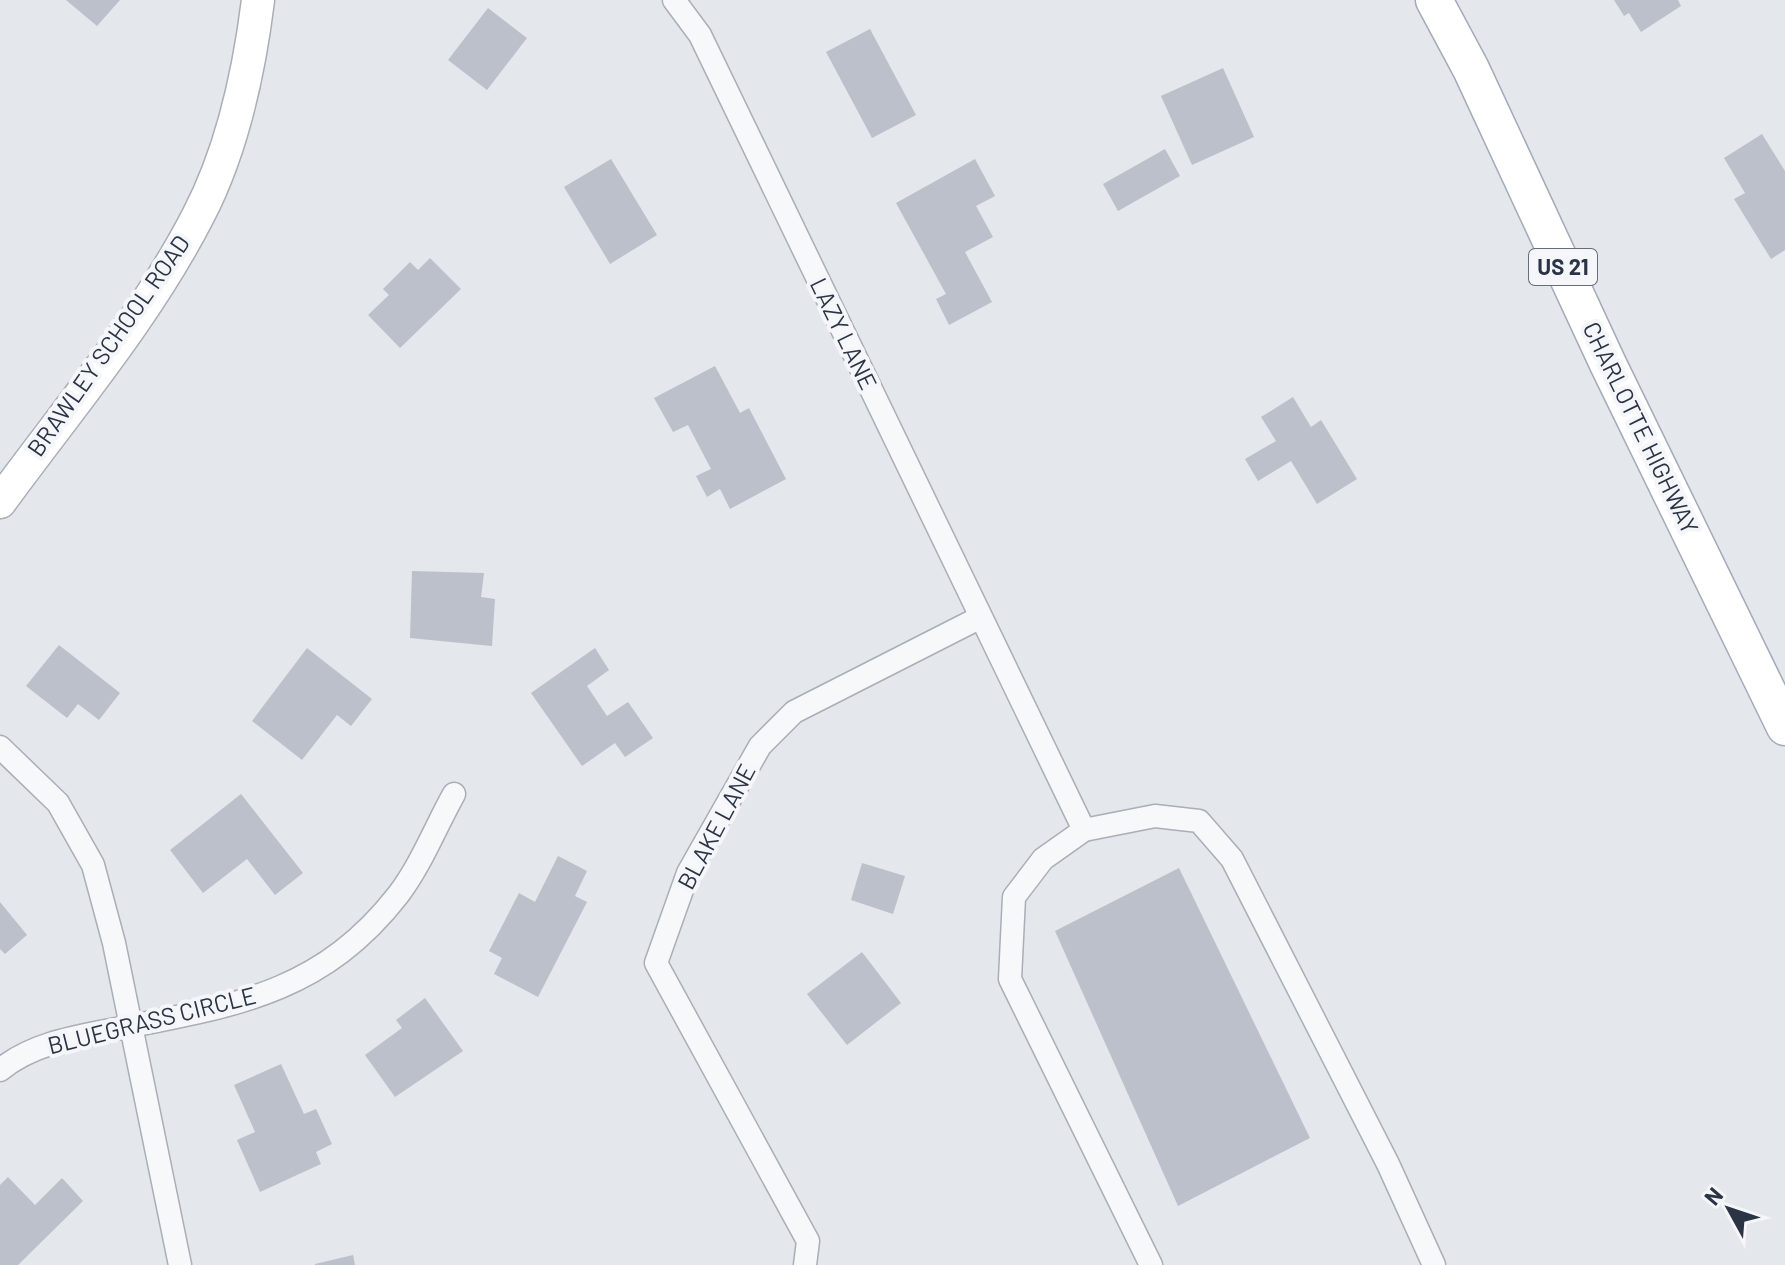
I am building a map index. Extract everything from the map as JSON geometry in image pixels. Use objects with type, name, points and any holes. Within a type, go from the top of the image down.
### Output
[{"type":"main road","name":"BRAWLEY SCHOOL ROAD","points":[[0,502],[140,310],[198,217],[228,146],[254,34],[258,0]]},
{"type":"main road","name":"CHARLOTTE HIGHWAY","points":[[1434,0],[1783,708]]},
{"type":"street","name":"LAZY LANE","points":[[674,0],[700,35],[1084,830]]},
{"type":"street","name":"BLAKE LANE","points":[[805,1265],[808,1241],[656,963],[688,873],[760,746],[794,712],[979,618]]},
{"type":"street","points":[[0,747],[58,803],[93,865],[131,1026],[180,1265]]},
{"type":"street","name":"BLUEGRASS CIRCLE","points":[[0,1070],[34,1049],[229,1006],[295,984],[352,945],[399,893],[454,794]]},
{"type":"street","points":[[1151,1265],[1010,979],[1014,897],[1043,859],[1084,830],[1155,816],[1199,821],[1232,859],[1388,1164],[1434,1265]]},
{"type":"building","points":[[66,0],[120,0],[97,26]]},
{"type":"building","points":[[1614,0],[1678,0],[1681,6],[1641,32],[1629,13],[1624,16]]},
{"type":"building","points":[[488,8],[527,38],[487,90],[448,60]]},
{"type":"building","points":[[870,29],[916,115],[872,138],[826,52]]},
{"type":"building","points":[[1223,68],[1254,137],[1192,165],[1161,96]]},
{"type":"building","points":[[1762,134],[1785,171],[1785,250],[1771,259],[1734,199],[1745,193],[1724,158]]},
{"type":"building","points":[[1165,149],[1180,176],[1118,211],[1103,184]]},
{"type":"building","points":[[611,159],[657,235],[610,264],[564,187]]},
{"type":"building","points":[[975,159],[995,196],[976,206],[993,237],[965,252],[992,302],[949,325],[936,299],[946,294],[896,203]]},
{"type":"building","points":[[430,258],[461,289],[400,348],[368,315],[389,295],[383,289],[410,262],[418,270]]},
{"type":"building","points":[[715,366],[740,413],[749,408],[786,479],[730,509],[720,489],[707,497],[696,476],[711,469],[688,425],[673,432],[654,398]]},
{"type":"building","points":[[1293,397],[1311,427],[1321,420],[1357,479],[1317,504],[1291,461],[1258,481],[1245,459],[1276,441],[1261,417]]},
{"type":"building","points":[[412,571],[484,573],[481,597],[495,599],[492,646],[410,638]]},
{"type":"building","points":[[59,645],[120,693],[99,720],[78,704],[67,718],[26,686]]},
{"type":"building","points":[[307,648],[372,699],[351,726],[337,715],[302,760],[252,721]]},
{"type":"building","points":[[595,648],[609,670],[587,686],[607,716],[628,702],[653,738],[625,757],[615,743],[582,766],[531,693]]},
{"type":"building","points":[[241,794],[303,873],[275,895],[247,859],[203,893],[170,850]]},
{"type":"building","points":[[558,856],[587,871],[575,896],[587,902],[538,997],[494,974],[502,958],[489,951],[519,893],[535,902]]},
{"type":"building","points":[[862,863],[905,876],[893,914],[851,900]]},
{"type":"building","points":[[1179,868],[1310,1138],[1178,1206],[1055,931]]},
{"type":"building","points":[[0,902],[27,935],[5,954],[0,949]]},
{"type":"building","points":[[862,952],[901,1003],[847,1045],[807,994]]},
{"type":"building","points":[[425,998],[463,1051],[395,1097],[365,1055],[402,1028],[396,1020]]},
{"type":"building","points":[[281,1064],[304,1114],[316,1109],[332,1144],[316,1152],[321,1164],[260,1192],[237,1140],[255,1132],[234,1085]]},
{"type":"building","points":[[8,1177],[35,1205],[62,1178],[83,1201],[18,1265],[0,1265],[0,1185]]},
{"type":"building","points":[[353,1255],[355,1265],[315,1265],[315,1264]]}]
